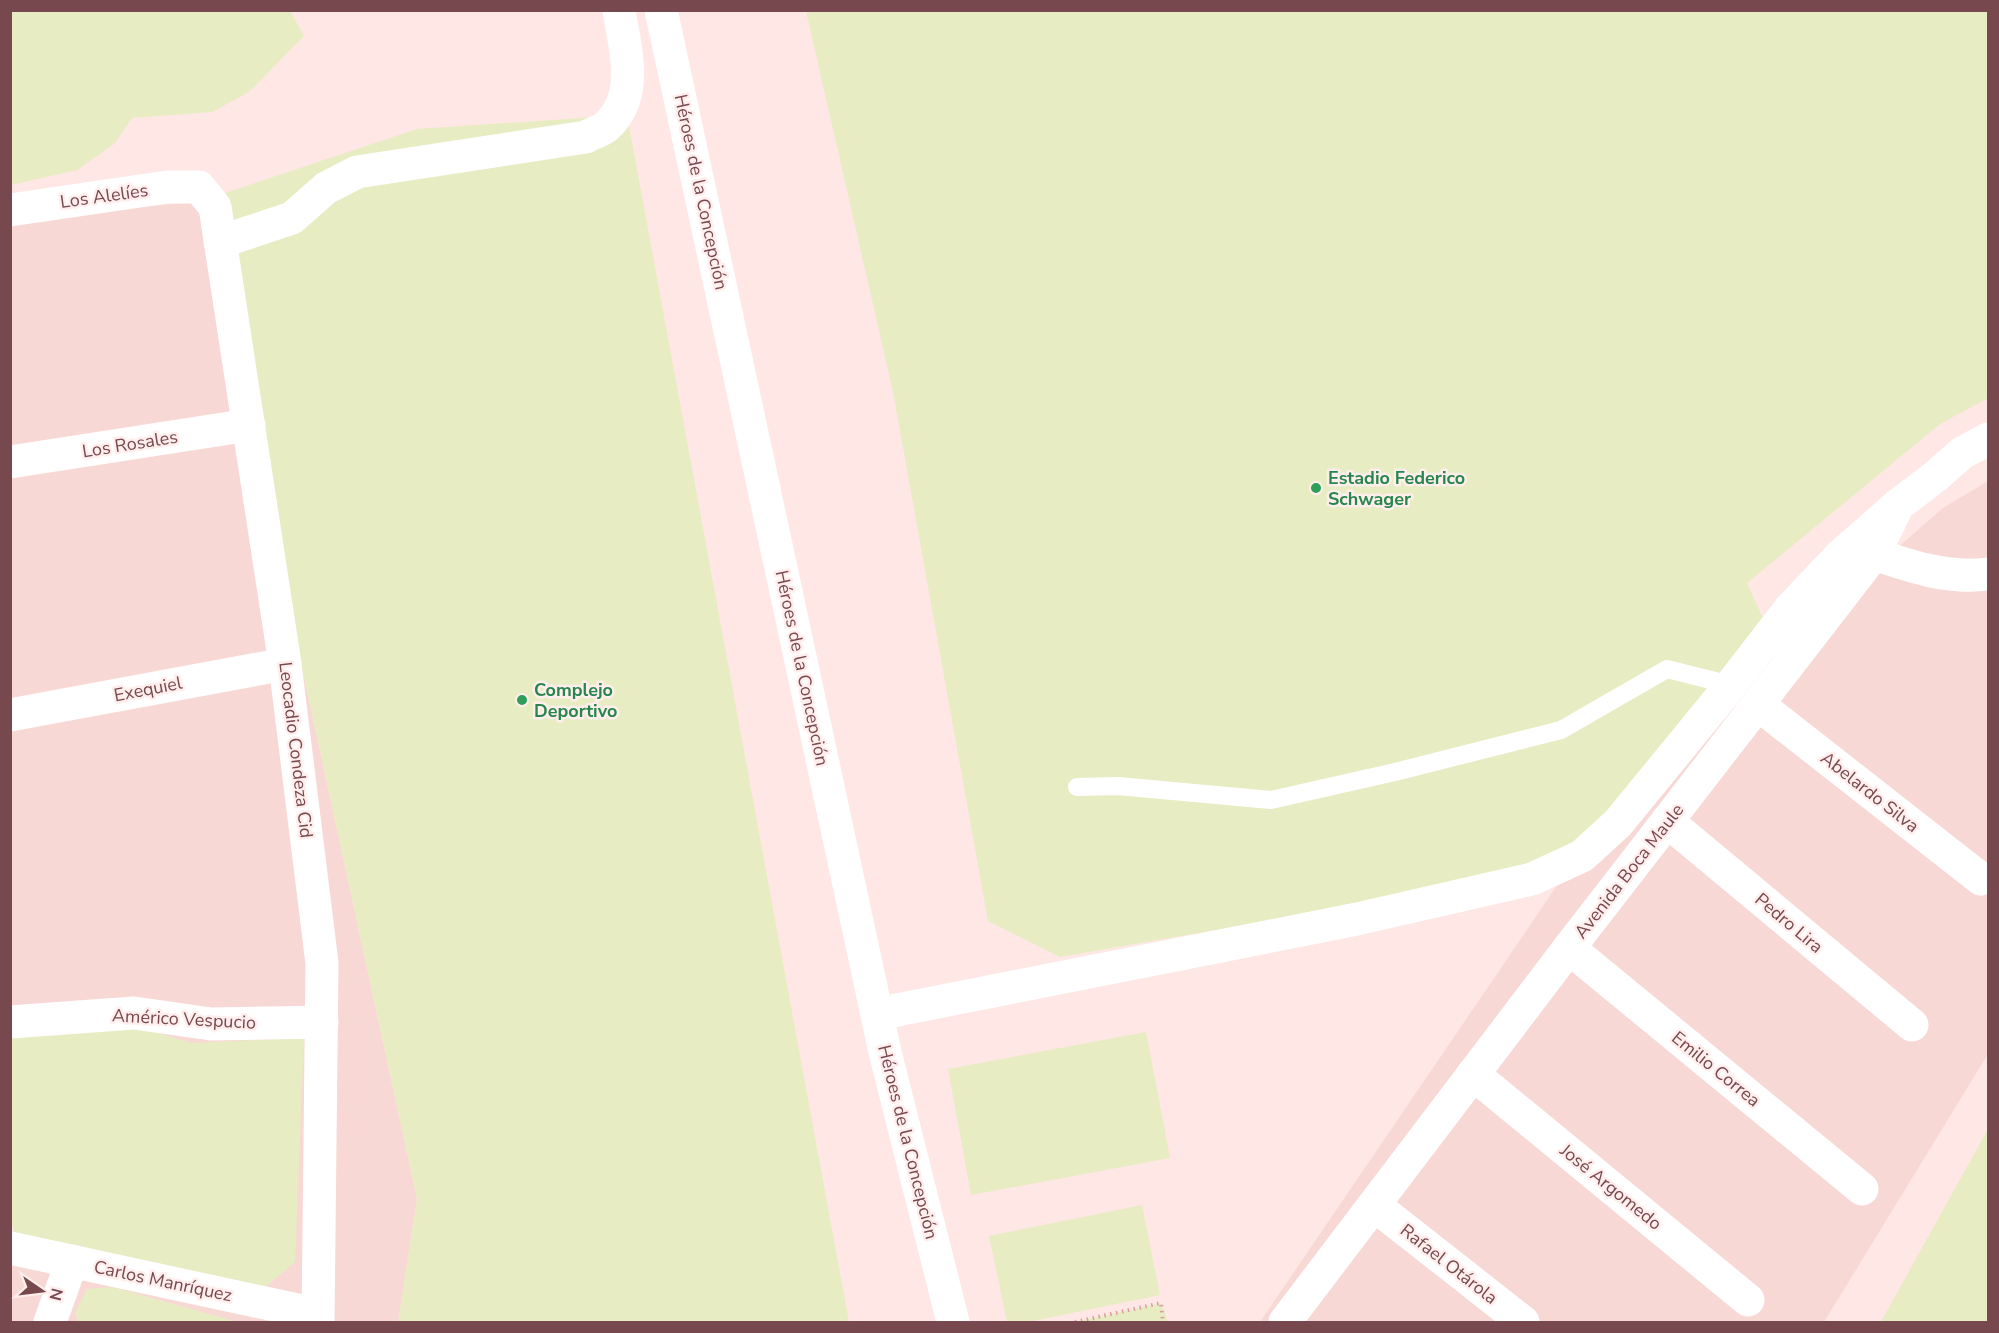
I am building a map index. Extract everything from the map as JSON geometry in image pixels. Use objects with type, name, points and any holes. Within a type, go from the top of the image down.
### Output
[{"type":"street","points":[[220,242],[292,218],[326,188],[357,172],[586,137],[606,126],[621,108],[628,90],[628,68],[618,10]]},
{"type":"street","name":"Héroes de la Concepción","points":[[661,10],[877,1014],[953,1323]]},
{"type":"street","name":"Los Alelíes","points":[[10,210],[167,187],[199,187]]},
{"type":"street","name":"Leocadio Condeza Cid","points":[[199,187],[215,207],[285,663],[322,963],[317,1318]]},
{"type":"street","name":"Los Rosales","points":[[10,462],[249,425]]},
{"type":"street","name":"Avenida Boca Maule","points":[[1285,1323],[1667,820],[1759,705],[1874,554],[1898,505],[1962,453],[1989,439]]},
{"type":"street","points":[[877,1014],[1357,919],[1532,879],[1582,856],[1618,823],[1803,595],[1839,557],[1898,505]]},
{"type":"street","points":[[1874,554],[1935,573],[1971,576],[1989,574]]},
{"type":"street","name":"Exequiel","points":[[10,715],[285,663]]},
{"type":"street","name":"Abelardo Silva","points":[[1759,705],[1981,879]]},
{"type":"street","name":"Pedro Lira","points":[[1667,820],[1912,1024]]},
{"type":"street","name":"Emilio Correa","points":[[1569,948],[1862,1189]]},
{"type":"street","name":"Américo Vespucio","points":[[10,1022],[134,1013],[211,1024],[322,1022]]},
{"type":"street","name":"José Argomedo","points":[[1473,1074],[1748,1300]]},
{"type":"street","name":"Rafael Otárola","points":[[1374,1205],[1523,1323]]},
{"type":"street","name":"Carlos Manríquez","points":[[10,1248],[317,1318]]},
{"type":"street","points":[[50,1323],[72,1261]]},
{"type":"lane","points":[[1077,787],[1118,786],[1271,800],[1395,772],[1561,730],[1667,669],[1731,684]]},
{"type":"path","points":[[1075,1323],[1161,1304],[1163,1323]]},
{"type":"shaded area","points":[[201,201],[417,1199],[398,1322],[11,1322],[11,1264],[42,1271],[10,1065],[10,221]]},
{"type":"shaded area","points":[[1988,481],[1988,1054],[1824,1322],[1260,1322],[1569,868],[1778,652],[1943,508]]},
{"type":"green space","points":[[10,11],[290,11],[304,36],[249,92],[212,112],[132,118],[114,144],[77,170],[11,185]]},
{"type":"green space","name":"Estadio Federico Schwager","points":[[806,11],[1988,11],[1988,398],[1940,424],[1747,583],[1778,652],[1569,868],[1060,957],[988,921],[893,392]]},
{"type":"green space","name":"Complejo Deportivo","points":[[627,115],[849,1322],[398,1322],[417,1199],[201,201],[417,129]]},
{"type":"green space","points":[[139,1027],[191,1043],[304,1038],[295,1262],[263,1289],[14,1234],[10,1213],[10,1036]]},
{"type":"green space","points":[[1146,1032],[1170,1158],[971,1195],[948,1069]]},
{"type":"green space","points":[[1988,1129],[1988,1322],[1882,1322],[1882,1320]]},
{"type":"green space","points":[[1142,1205],[1160,1295],[1028,1322],[1007,1322],[989,1236]]},
{"type":"green space","points":[[112,1287],[238,1322],[78,1322],[75,1312],[87,1289]]},
{"type":"green space","points":[[1161,1303],[1168,1322],[1075,1322]]},
{"type":"place","name":"Estadio Federico Schwager","points":[[1316,488]]},
{"type":"place","name":"Complejo Deportivo","points":[[522,700]]}]
